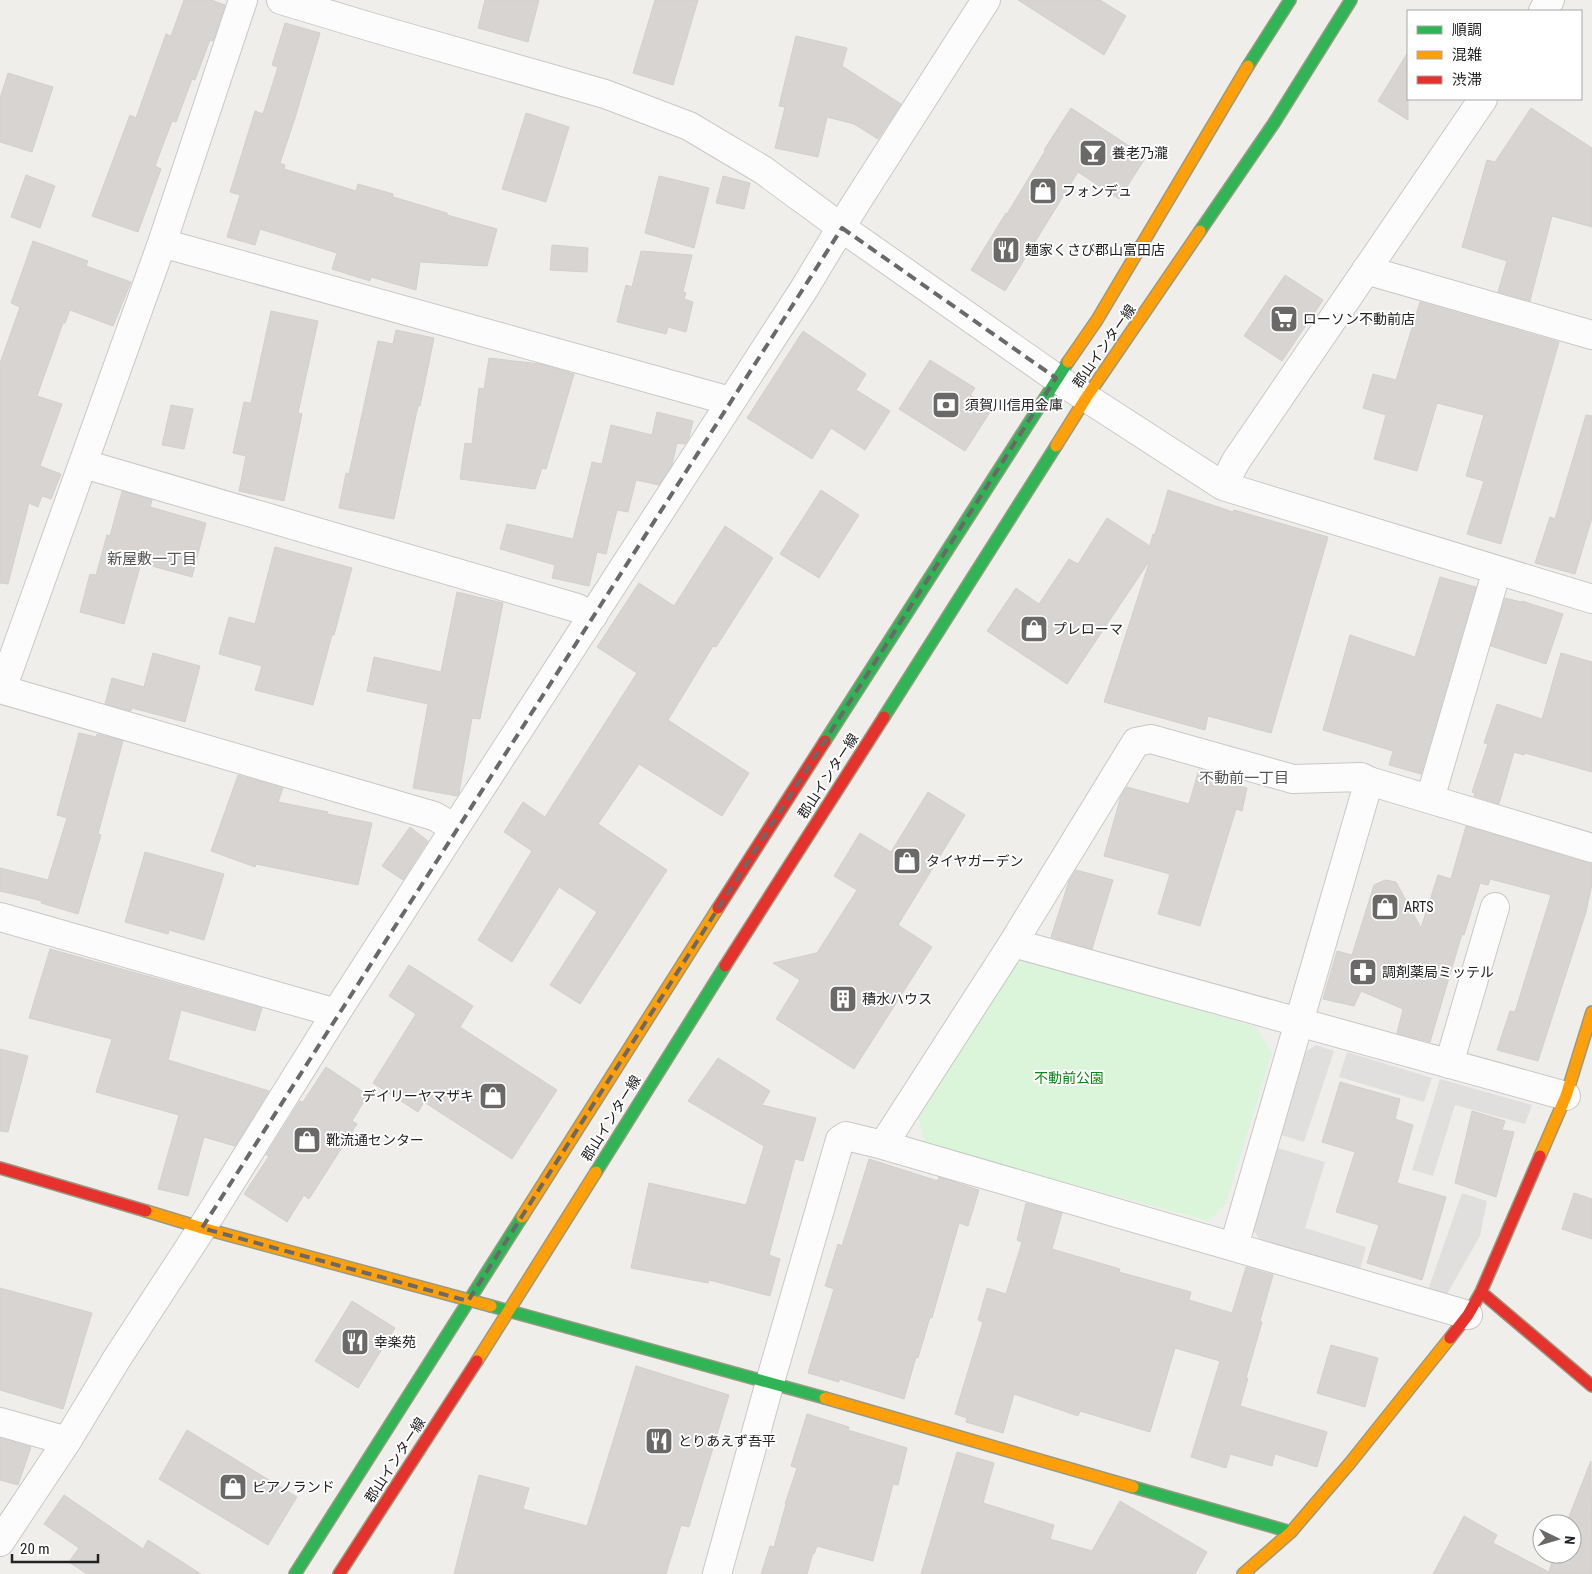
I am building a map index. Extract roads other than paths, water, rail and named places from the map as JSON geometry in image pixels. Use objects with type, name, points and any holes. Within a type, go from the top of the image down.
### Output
[{"type":"street","points":[[243,0],[162,243],[84,464],[1,689],[434,816],[455,828]]},
{"type":"street","points":[[281,0],[605,94],[689,126],[763,170],[842,228],[1056,378],[1223,486],[1592,599]]},
{"type":"street","points":[[0,1542],[67,1441],[116,1360],[202,1228],[336,1013],[804,289],[854,206],[986,0]]},
{"type":"street","points":[[295,1574],[1056,378],[1097,320],[1233,90],[1290,0]]},
{"type":"street","name":"郡山インター線","points":[[339,1574],[509,1312],[721,972],[1086,398],[1274,123],[1351,0]]},
{"type":"street","points":[[1223,486],[1236,461],[1482,100]]},
{"type":"street","points":[[162,243],[730,401]]},
{"type":"street","points":[[1366,270],[1592,335]]},
{"type":"street","points":[[84,464],[577,608],[593,616]]},
{"type":"street","points":[[1430,799],[1497,570]]},
{"type":"street","points":[[883,1145],[1013,943],[1136,742],[1151,739],[1293,779],[1361,777],[1592,848]]},
{"type":"street","points":[[1234,1246],[1369,781]]},
{"type":"street","points":[[1449,1064],[1495,907]]},
{"type":"street","points":[[0,917],[336,1013]]},
{"type":"street","points":[[1013,943],[1566,1096]]},
{"type":"street","points":[[1243,1574],[1291,1532],[1350,1463],[1430,1365],[1474,1303],[1566,1096],[1585,1061],[1592,1012]]},
{"type":"street","points":[[717,1574],[840,1140],[846,1136],[1234,1246],[1474,1303],[1592,1386]]},
{"type":"street","points":[[0,1168],[202,1228],[770,1382],[1291,1532]]},
{"type":"street","points":[[0,1422],[67,1441]]},
{"type":"place","name":"養老乃瀧","points":[[1093,153]]},
{"type":"place","name":"フォンデュ","points":[[1043,191]]},
{"type":"place","name":"麺家くさび郡山富田店","points":[[1006,250]]},
{"type":"place","name":"ローソン不動前店","points":[[1284,319]]},
{"type":"place","name":"須賀川信用金庫","points":[[946,405]]},
{"type":"place","name":"プレローマ","points":[[1034,629]]},
{"type":"place","name":"タイヤガーデン","points":[[907,861]]},
{"type":"place","name":"ARTS","points":[[1385,907]]},
{"type":"place","name":"調剤薬局ミッテル","points":[[1363,972]]},
{"type":"place","name":"積水ハウス","points":[[843,999]]},
{"type":"place","name":"デイリーヤマザキ","points":[[493,1096]]},
{"type":"place","name":"靴流通センター","points":[[307,1140]]},
{"type":"place","name":"幸楽苑","points":[[355,1342]]},
{"type":"place","name":"とりあえず吾平","points":[[659,1441]]},
{"type":"place","name":"ピアノランド","points":[[233,1487]]},
{"type":"district","name":"新屋敷一丁目","points":[[152,559]]},
{"type":"district","name":"不動前一丁目","points":[[1244,778]]},
{"type":"park label","name":"不動前公園","points":[[1069,1078]]}]
